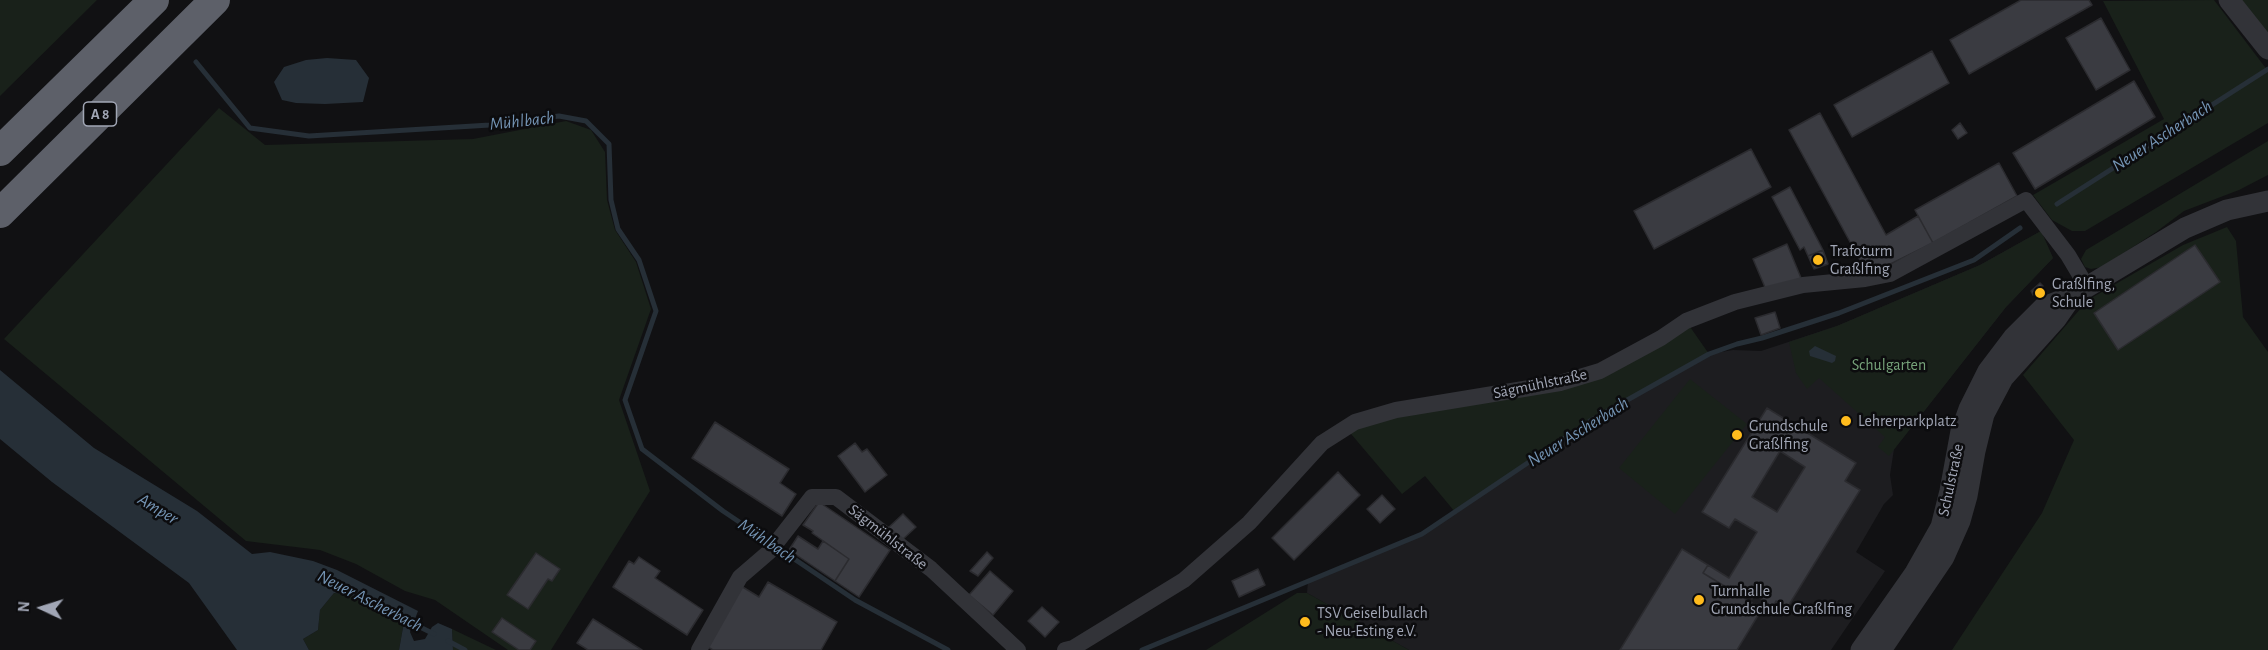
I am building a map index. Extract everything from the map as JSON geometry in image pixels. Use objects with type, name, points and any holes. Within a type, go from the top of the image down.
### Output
[{"type":"highway","name":"A 8","points":[[0,151],[154,0]]},
{"type":"highway","name":"A 8","points":[[0,213],[215,0]]},
{"type":"street","points":[[2232,3],[2268,49]]},
{"type":"street","name":"Sägmühlstraße","points":[[1065,650],[1073,648],[1184,580],[1249,523],[1322,442],[1354,422],[1396,410],[1560,382],[1600,371],[1703,313],[1735,302],[1803,285],[1865,279],[1890,274],[2026,200],[2068,255],[2080,292]]},
{"type":"street","name":"Schulstraße","points":[[1861,650],[1920,565],[1941,527],[1961,431],[1969,409],[1988,371],[2013,338],[2044,307],[2080,292],[2185,228],[2227,210],[2268,201]]},
{"type":"street","name":"Schulstraße","points":[[1881,650],[1944,557],[1960,521],[1967,496],[1984,414],[2003,378],[2080,292]]},
{"type":"street","name":"Sägmühlstraße","points":[[699,650],[741,577],[773,545],[812,497],[836,497],[930,569],[1018,650]]},
{"type":"shaded area","name":"Grundschule Graßlfing","points":[[2041,231],[2053,258],[2006,307],[1894,449],[1890,475],[1893,495],[1884,504],[1856,552],[1885,571],[1831,650],[1409,650],[1307,593],[1308,581],[1422,534],[1590,421],[1709,354],[1733,350],[1761,351],[1837,326],[1980,265]]},
{"type":"green space","points":[[0,0],[97,0],[0,96]]},
{"type":"green space","points":[[2214,0],[2268,71],[2268,123],[2085,231],[2072,231],[2052,220],[2033,195],[2164,119],[2103,1]]},
{"type":"green space","points":[[2239,0],[2268,0],[2268,36]]},
{"type":"green space","points":[[219,108],[265,145],[473,139],[566,121],[591,130],[605,152],[607,200],[615,230],[636,262],[651,309],[619,400],[650,491],[551,650],[508,650],[435,600],[405,591],[356,564],[320,550],[246,541],[4,339]]},
{"type":"green space","points":[[2268,141],[2268,175],[2239,190],[2184,211],[2102,267],[2091,269],[2085,267],[2081,259],[2086,250]]},
{"type":"green space","points":[[2227,227],[2236,241],[2243,317],[2268,352],[2268,650],[1952,650],[2042,513],[2074,440],[2023,375],[2088,300],[2183,245]]},
{"type":"green space","name":"Schulgarten","points":[[2041,231],[2053,258],[2006,307],[1889,456],[1878,447],[1885,437],[1819,378],[1807,389],[1796,373],[1789,342],[1837,326],[1980,265]]},
{"type":"green space","points":[[1686,321],[1709,354],[1590,421],[1455,512],[1425,476],[1402,494],[1346,428],[1560,383]]},
{"type":"green space","points":[[1690,379],[1747,424],[1675,514],[1619,468]]},
{"type":"green space","points":[[334,593],[352,595],[365,606],[404,622],[399,650],[309,650],[303,639],[318,630],[320,610]]},
{"type":"green space","name":"TSV Geiselbullach - Neu-Esting e.V.","points":[[1297,593],[1307,593],[1409,650],[1206,650]]},
{"type":"green space","points":[[452,629],[496,650],[453,650]]},
{"type":"water","points":[[327,58],[356,60],[369,78],[363,102],[325,104],[282,100],[274,82],[284,67],[306,60]]},
{"type":"water","points":[[1815,346],[1836,356],[1835,361],[1832,363],[1810,356],[1809,351]]},
{"type":"water","name":"Amper","points":[[0,370],[94,448],[197,511],[252,554],[270,552],[313,561],[337,570],[418,611],[410,632],[414,641],[425,639],[432,627],[438,623],[452,629],[453,650],[399,650],[404,622],[365,606],[352,595],[334,593],[320,610],[318,630],[303,639],[309,650],[237,650],[189,583],[52,482],[0,439]]},
{"type":"building","points":[[2021,0],[2089,0],[2092,5],[1969,74],[1950,40]]},
{"type":"building","points":[[2101,18],[2130,70],[2096,90],[2066,38]]},
{"type":"building","points":[[1932,51],[1949,83],[1852,137],[1834,105]]},
{"type":"building","points":[[2134,81],[2155,117],[2035,189],[2013,153]]},
{"type":"building","points":[[1820,113],[1886,235],[1918,216],[1933,243],[1868,275],[1789,130]]},
{"type":"building","points":[[1960,123],[1967,133],[1958,139],[1952,130]]},
{"type":"building","points":[[1751,149],[1771,187],[1654,249],[1634,211]]},
{"type":"building","points":[[1999,163],[2017,196],[1933,243],[1915,210]]},
{"type":"building","points":[[1790,187],[1823,250],[1808,256],[1804,247],[1800,250],[1772,197]]},
{"type":"building","points":[[1787,244],[1801,278],[1767,292],[1753,259]]},
{"type":"building","points":[[2195,245],[2220,282],[2118,350],[2094,313]]},
{"type":"building","name":"Trafoturm Graßlfing","points":[[1823,250],[1828,264],[1814,269],[1808,256]]},
{"type":"building","points":[[2040,283],[2043,286],[2033,295],[2031,291]]},
{"type":"building","points":[[1775,312],[1780,328],[1761,335],[1755,318]]},
{"type":"building","points":[[1767,408],[1856,463],[1845,481],[1860,490],[1787,608],[1776,601],[1773,607],[1755,595],[1752,599],[1733,587],[1731,590],[1703,573],[1708,565],[1729,578],[1757,532],[1735,519],[1729,528],[1702,512]],"holes":[[[1780,451],[1805,467],[1777,512],[1752,497]]]},
{"type":"building","points":[[715,422],[789,469],[780,483],[796,494],[782,516],[692,458]]},
{"type":"building","points":[[855,443],[862,452],[867,449],[887,475],[865,492],[838,456]]},
{"type":"building","points":[[1338,472],[1360,495],[1294,560],[1272,538]]},
{"type":"building","points":[[1382,495],[1395,509],[1380,523],[1367,509]]},
{"type":"building","points":[[819,502],[890,550],[859,597],[835,581],[849,559],[803,525]]},
{"type":"building","points":[[903,514],[916,527],[901,541],[888,528]]},
{"type":"building","points":[[798,536],[818,549],[823,541],[849,559],[835,581],[789,550]]},
{"type":"building","name":"Turnhalle Grundschule Graßlfing","points":[[1682,549],[1708,565],[1703,573],[1762,609],[1737,650],[1620,650]]},
{"type":"building","points":[[987,552],[993,558],[978,576],[970,571]]},
{"type":"building","points":[[536,553],[560,569],[552,581],[548,579],[528,609],[507,595]]},
{"type":"building","points":[[639,557],[660,571],[655,578],[703,610],[687,635],[613,587],[629,561],[634,564]]},
{"type":"building","points":[[1258,569],[1265,585],[1239,597],[1232,581]]},
{"type":"building","points":[[990,571],[1013,591],[993,615],[969,595]]},
{"type":"building","points":[[768,582],[837,622],[821,650],[713,650],[706,646],[741,586],[759,597]]},
{"type":"building","points":[[1042,607],[1059,622],[1045,637],[1028,621]]},
{"type":"building","points":[[502,618],[536,641],[530,650],[519,650],[492,632]]},
{"type":"building","points":[[593,619],[642,650],[588,650],[577,643]]},
{"type":"waterway","name":"Mühlbach","points":[[196,62],[250,128],[309,136],[490,125],[559,116],[586,121],[609,144],[611,200],[618,229],[639,260],[656,311],[625,400],[642,449],[723,511],[855,600],[948,650]]},
{"type":"waterway","name":"Neuer Ascherbach","points":[[2057,204],[2268,69]]},
{"type":"waterway","name":"Neuer Ascherbach","points":[[1142,650],[1422,534],[1590,421],[1709,354],[1839,313],[1974,260],[2020,228]]},
{"type":"waterway","name":"Neuer Ascherbach","points":[[408,621],[434,634]]},
{"type":"waterway","name":"Neuer Ascherbach","points":[[448,641],[465,650]]},
{"type":"place","name":"Trafoturm Graßlfing","points":[[1818,260]]},
{"type":"place","name":"Graßlfing, Schule","points":[[2040,293]]},
{"type":"place","name":"Lehrerparkplatz","points":[[1846,421]]},
{"type":"place","name":"Grundschule Graßlfing","points":[[1737,435]]},
{"type":"place","name":"Turnhalle Grundschule Graßlfing","points":[[1699,600]]},
{"type":"place","name":"TSV Geiselbullach - Neu-Esting e.V.","points":[[1305,622]]}]
